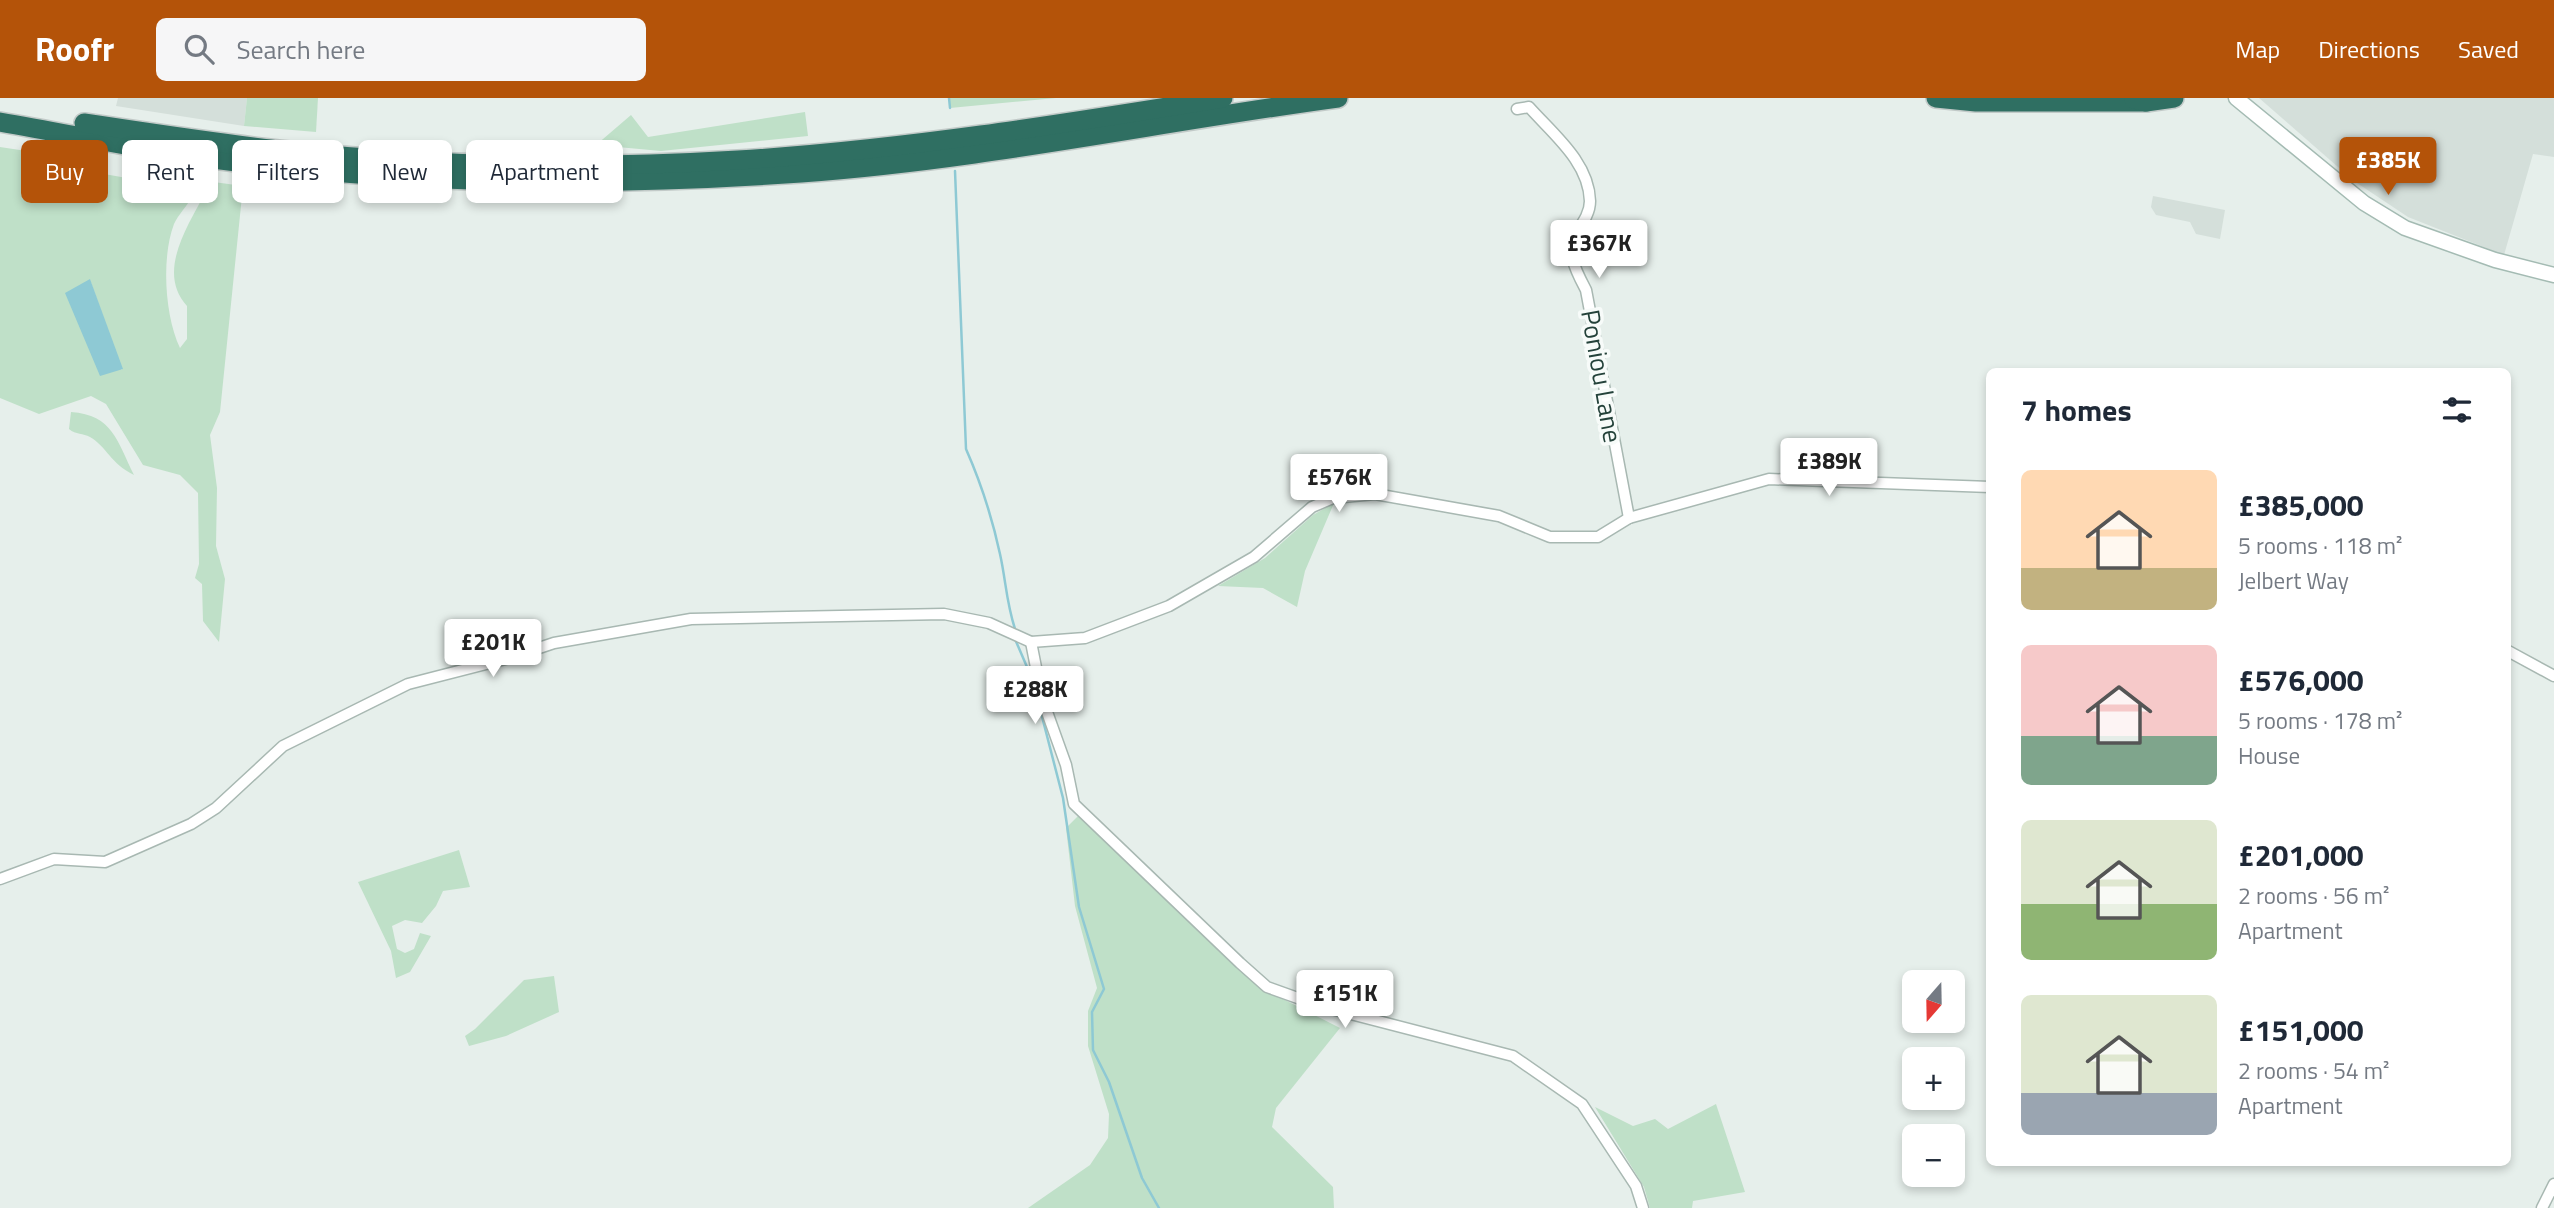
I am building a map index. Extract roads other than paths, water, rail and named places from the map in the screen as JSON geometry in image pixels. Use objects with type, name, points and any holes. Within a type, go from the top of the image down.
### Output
[{"type":"highway","points":[[0,110],[292,151],[468,163],[595,164],[736,160],[901,146],[1223,98]]},
{"type":"highway","points":[[0,122],[211,159],[301,169],[475,180],[602,181],[733,177],[888,165],[1338,98]]},
{"type":"highway","points":[[1936,98],[1976,102],[2174,98]]},
{"type":"street","points":[[2236,99],[2364,203],[2405,228],[2495,260],[2554,275]]},
{"type":"street","name":"Poniou Lane","points":[[1517,109],[1529,107],[1579,163],[1588,187],[1588,216],[1573,238],[1572,264],[1586,290],[1629,518]]},
{"type":"street","points":[[0,880],[54,859],[105,862],[191,824],[216,808],[283,746],[408,684],[509,659],[554,643],[691,619],[944,614],[989,623],[1031,642],[1085,638],[1169,606],[1254,557],[1312,507],[1333,498],[1375,494],[1499,516],[1550,537],[1598,537],[1629,518],[1769,479],[1986,487]]},
{"type":"street","points":[[1031,642],[1042,698],[1066,765],[1074,804],[1240,963],[1267,987],[1320,1006],[1513,1056],[1582,1104],[1636,1186],[1643,1208]]},
{"type":"street","points":[[2511,653],[2554,676]]},
{"type":"street","points":[[2542,1208],[2554,1184]]},
{"type":"water","points":[[90,279],[123,369],[100,376],[65,293]]},
{"type":"waterway","points":[[949,98],[950,108]]},
{"type":"waterway","points":[[955,171],[966,449],[993,527],[1015,629]]},
{"type":"waterway","points":[[1015,639],[1033,681]]},
{"type":"waterway","points":[[1038,701],[1063,798],[1079,907],[1104,989],[1092,1012],[1093,1050],[1109,1082],[1142,1178],[1159,1208]]}]
